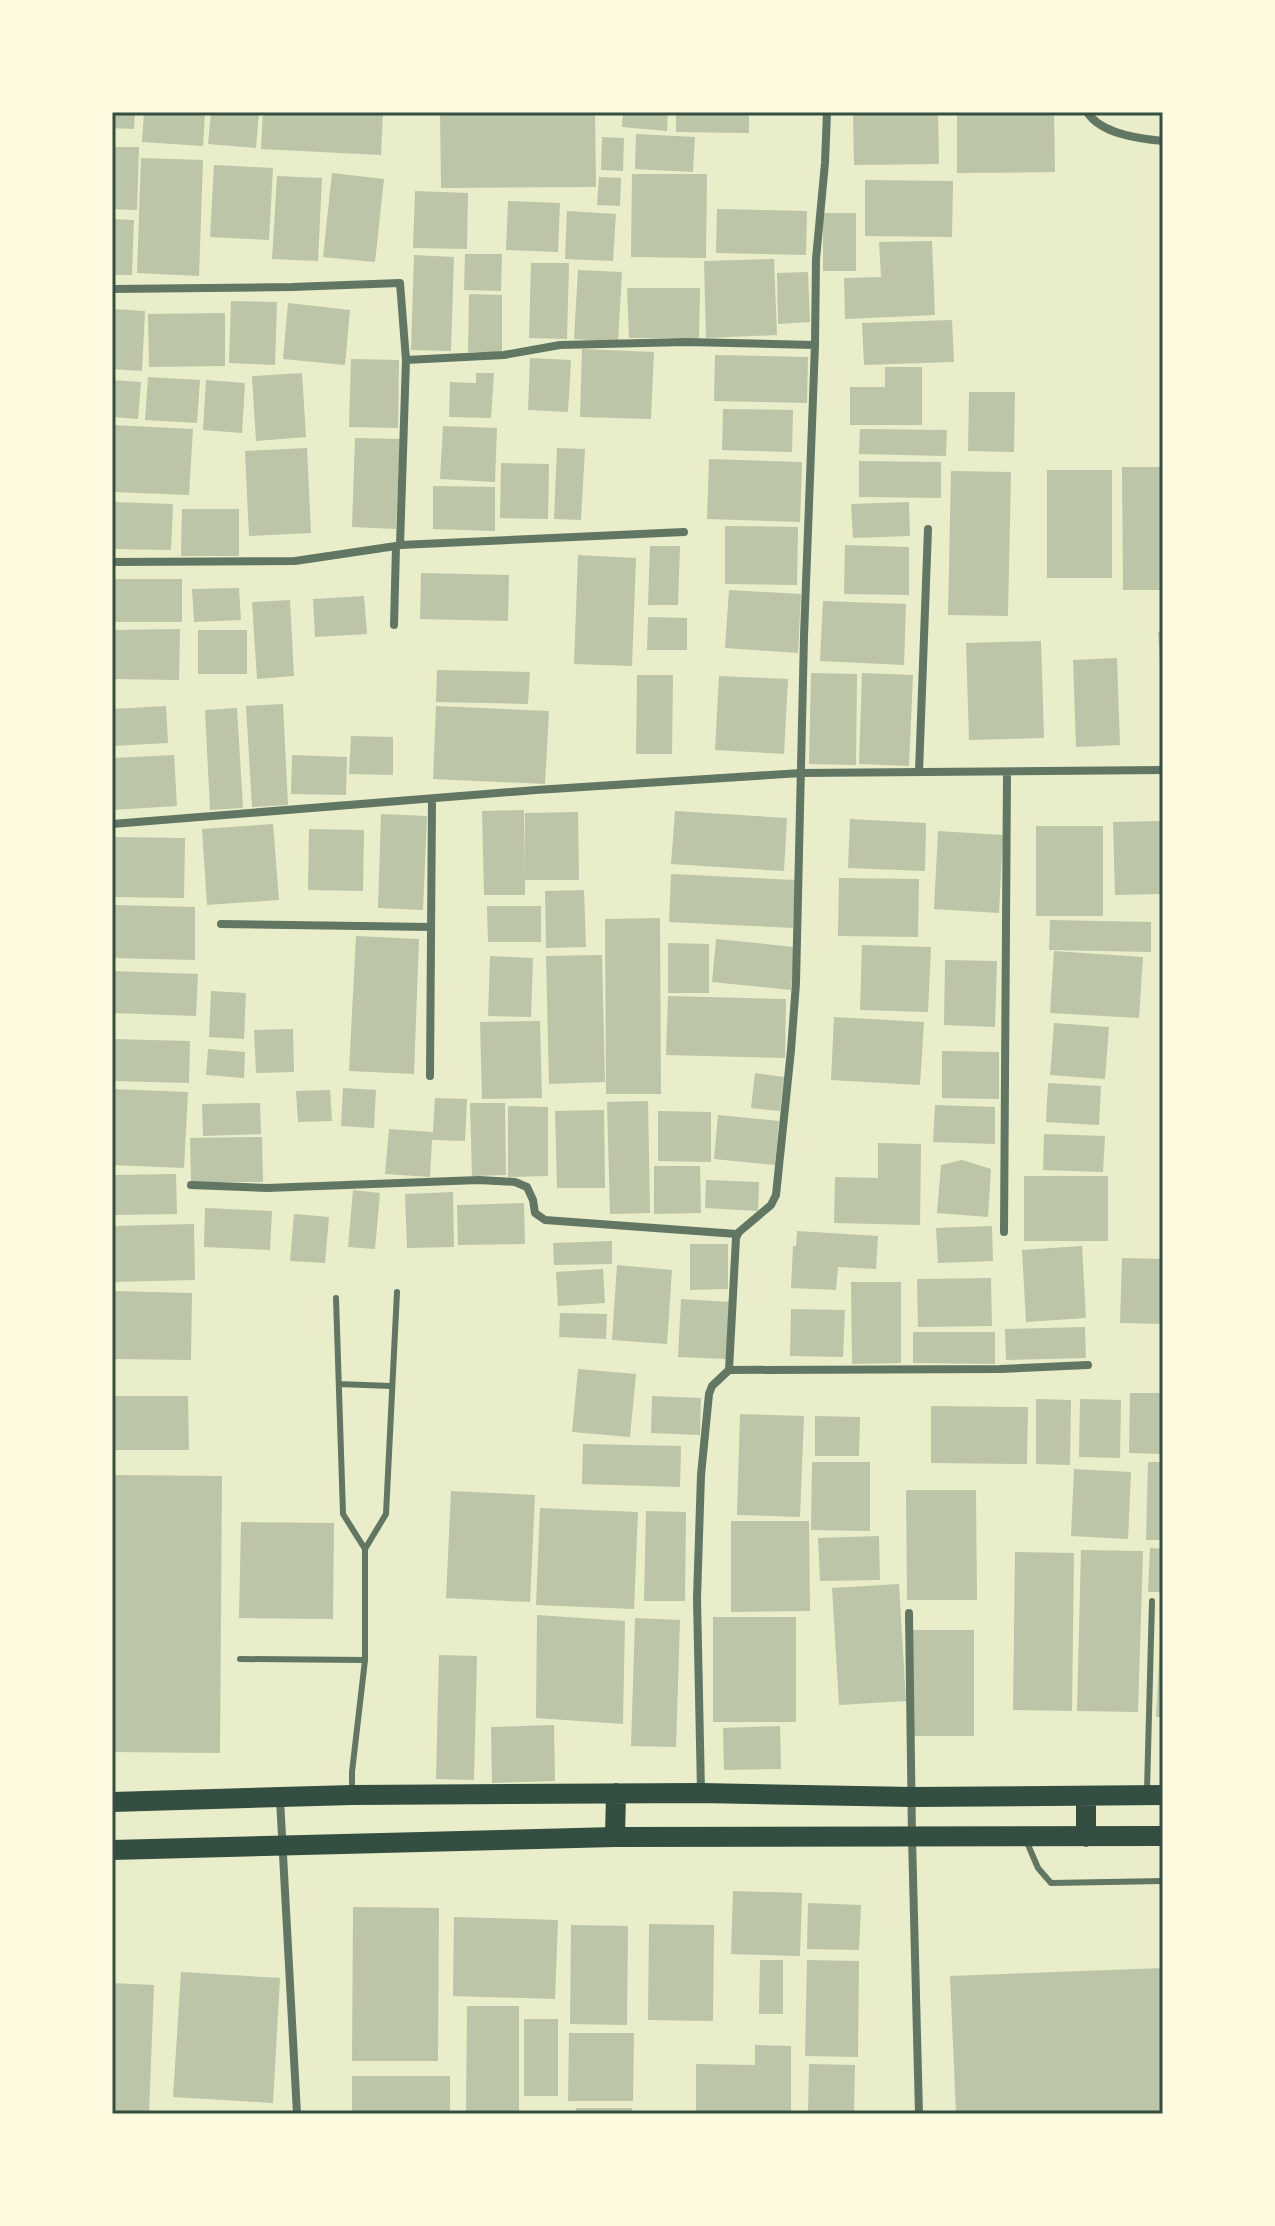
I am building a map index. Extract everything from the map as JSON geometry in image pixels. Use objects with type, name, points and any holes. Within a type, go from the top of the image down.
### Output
[{"type":"main road","points":[[615,1837],[616,1793]]},
{"type":"main road","points":[[112,1802],[352,1795],[616,1793],[913,1797],[1155,1795]]},
{"type":"main road","points":[[1086,1796],[1086,1837]]},
{"type":"main road","points":[[112,1850],[615,1837],[1163,1836]]},
{"type":"street","points":[[191,1185],[267,1188],[479,1180],[515,1182],[527,1187],[535,1213],[545,1220],[737,1234],[771,1205],[776,1195],[795,1006],[816,259],[827,112]]},
{"type":"street","points":[[1087,112],[1106,128],[1163,141]]},
{"type":"street","points":[[112,289],[400,283],[406,360],[394,625]]},
{"type":"street","points":[[406,360],[504,355],[560,345],[686,342],[815,345]]},
{"type":"street","points":[[919,772],[928,529]]},
{"type":"street","points":[[112,562],[295,561],[398,546],[684,532]]},
{"type":"street","points":[[112,824],[801,773],[1163,770]]},
{"type":"street","points":[[1004,1232],[1007,772]]},
{"type":"street","points":[[430,1076],[432,799]]},
{"type":"street","points":[[221,924],[431,927]]},
{"type":"street","points":[[729,1370],[737,1234]]},
{"type":"street","points":[[701,1793],[697,1598],[701,1475],[712,1386],[729,1370],[1000,1369],[1088,1365]]},
{"type":"street","points":[[909,1613],[919,2114]]},
{"type":"street","points":[[280,1798],[297,2114]]},
{"type":"lane","points":[[352,1795],[365,1660],[365,1549],[386,1514],[397,1292]]},
{"type":"lane","points":[[336,1298],[343,1514],[365,1549]]},
{"type":"lane","points":[[339,1384],[391,1386]]},
{"type":"lane","points":[[1152,1601],[1155,1795]]},
{"type":"lane","points":[[240,1659],[365,1660]]},
{"type":"lane","points":[[1024,1837],[1038,1868],[1051,1883],[1163,1881]]},
{"type":"building","points":[[112,112],[135,112],[134,129],[112,128]]},
{"type":"building","points":[[144,112],[205,112],[203,146],[142,142]]},
{"type":"building","points":[[211,112],[259,112],[256,148],[208,144]]},
{"type":"building","points":[[263,112],[383,112],[381,155],[261,149]]},
{"type":"building","points":[[440,112],[595,112],[596,187],[441,188]]},
{"type":"building","points":[[623,112],[668,112],[667,131],[622,127]]},
{"type":"building","points":[[676,112],[749,112],[749,133],[676,132]]},
{"type":"building","points":[[853,112],[938,112],[939,164],[854,165]]},
{"type":"building","points":[[957,112],[1054,112],[1055,172],[957,173]]},
{"type":"building","points":[[636,134],[695,137],[693,172],[635,169]]},
{"type":"building","points":[[602,137],[624,138],[623,171],[601,170]]},
{"type":"building","points":[[112,147],[139,147],[137,210],[112,209]]},
{"type":"building","points":[[141,158],[203,160],[199,276],[137,273]]},
{"type":"building","points":[[214,165],[273,168],[269,240],[210,237]]},
{"type":"building","points":[[332,173],[384,179],[375,262],[323,257]]},
{"type":"building","points":[[632,174],[707,174],[706,258],[631,257]]},
{"type":"building","points":[[277,176],[322,178],[318,261],[272,259]]},
{"type":"building","points":[[599,177],[621,178],[620,206],[597,205]]},
{"type":"building","points":[[865,180],[953,181],[952,237],[865,236]]},
{"type":"building","points":[[415,191],[468,193],[467,249],[413,248]]},
{"type":"building","points":[[508,201],[560,203],[558,252],[506,250]]},
{"type":"building","points":[[717,209],[807,211],[806,255],[716,253]]},
{"type":"building","points":[[567,211],[616,214],[613,261],[565,259]]},
{"type":"building","points":[[823,213],[856,213],[856,271],[823,271]]},
{"type":"building","points":[[112,219],[134,220],[132,275],[112,275]]},
{"type":"building","points":[[932,241],[935,315],[845,319],[844,278],[881,277],[879,242]]},
{"type":"building","points":[[465,254],[502,254],[501,291],[464,290]]},
{"type":"building","points":[[414,255],[454,257],[451,351],[411,350]]},
{"type":"building","points":[[774,259],[777,335],[706,338],[704,261]]},
{"type":"building","points":[[531,263],[569,263],[567,339],[529,338]]},
{"type":"building","points":[[578,270],[622,272],[618,342],[574,339]]},
{"type":"building","points":[[808,272],[810,322],[778,324],[777,273]]},
{"type":"building","points":[[627,288],[700,288],[699,338],[629,338]]},
{"type":"building","points":[[469,294],[502,295],[502,352],[468,352]]},
{"type":"building","points":[[231,301],[277,302],[275,365],[229,363]]},
{"type":"building","points":[[288,303],[350,310],[345,365],[283,359]]},
{"type":"building","points":[[112,309],[145,311],[142,371],[112,369]]},
{"type":"building","points":[[225,313],[225,366],[149,367],[148,314]]},
{"type":"building","points":[[952,320],[954,362],[864,365],[862,323]]},
{"type":"building","points":[[582,349],[654,352],[651,419],[580,417]]},
{"type":"building","points":[[715,355],[808,357],[807,403],[714,401]]},
{"type":"building","points":[[530,358],[571,360],[568,412],[528,410]]},
{"type":"building","points":[[351,359],[399,360],[398,428],[349,427]]},
{"type":"building","points":[[885,367],[922,367],[922,425],[850,425],[850,387],[885,387]]},
{"type":"building","points":[[302,373],[306,437],[256,441],[252,376]]},
{"type":"building","points":[[476,373],[494,373],[491,418],[449,417],[450,382],[476,383]]},
{"type":"building","points":[[148,377],[200,380],[197,423],[145,420]]},
{"type":"building","points":[[112,380],[141,382],[138,419],[112,417]]},
{"type":"building","points":[[206,380],[245,383],[242,433],[203,430]]},
{"type":"building","points":[[969,392],[1015,392],[1014,452],[968,451]]},
{"type":"building","points":[[723,409],[793,410],[792,452],[722,450]]},
{"type":"building","points":[[112,425],[193,429],[189,495],[112,492]]},
{"type":"building","points":[[443,426],[497,428],[495,482],[440,479]]},
{"type":"building","points":[[860,429],[947,430],[946,456],[859,454]]},
{"type":"building","points":[[355,438],[400,439],[396,529],[352,527]]},
{"type":"building","points":[[307,448],[311,533],[249,536],[245,451]]},
{"type":"building","points":[[557,448],[585,449],[581,520],[554,519]]},
{"type":"building","points":[[709,459],[802,462],[800,522],[707,519]]},
{"type":"building","points":[[859,461],[941,462],[941,498],[859,497]]},
{"type":"building","points":[[501,463],[549,464],[548,519],[500,518]]},
{"type":"building","points":[[1122,467],[1163,467],[1163,590],[1123,590]]},
{"type":"building","points":[[1047,470],[1112,470],[1112,578],[1047,578]]},
{"type":"building","points":[[951,471],[1011,472],[1008,616],[948,615]]},
{"type":"building","points":[[433,486],[495,487],[495,531],[433,529]]},
{"type":"building","points":[[112,502],[173,504],[171,550],[112,549]]},
{"type":"building","points":[[909,502],[910,536],[853,538],[851,504]]},
{"type":"building","points":[[182,509],[239,509],[239,556],[181,556]]},
{"type":"building","points":[[725,526],[798,527],[797,585],[725,584]]},
{"type":"building","points":[[845,545],[909,547],[909,595],[844,594]]},
{"type":"building","points":[[650,546],[680,546],[678,605],[648,605]]},
{"type":"building","points":[[578,555],[636,558],[632,666],[574,664]]},
{"type":"building","points":[[421,573],[509,575],[508,621],[420,619]]},
{"type":"building","points":[[112,579],[182,579],[182,622],[112,622]]},
{"type":"building","points":[[239,588],[241,620],[194,622],[192,589]]},
{"type":"building","points":[[729,590],[801,594],[798,653],[725,648]]},
{"type":"building","points":[[364,596],[367,634],[315,637],[313,599]]},
{"type":"building","points":[[290,600],[294,676],[257,679],[252,602]]},
{"type":"building","points":[[823,601],[906,604],[904,665],[820,661]]},
{"type":"building","points":[[648,617],[687,618],[687,650],[647,650]]},
{"type":"building","points":[[180,629],[179,680],[112,679],[112,630]]},
{"type":"building","points":[[198,630],[247,630],[247,674],[198,674]]},
{"type":"building","points":[[1158,632],[1163,632],[1161,673]]},
{"type":"building","points":[[1041,641],[1044,738],[969,740],[966,643]]},
{"type":"building","points":[[1117,658],[1120,745],[1076,747],[1073,660]]},
{"type":"building","points":[[437,670],[530,672],[528,704],[436,702]]},
{"type":"building","points":[[811,673],[857,674],[856,765],[809,764]]},
{"type":"building","points":[[862,673],[913,675],[909,766],[859,764]]},
{"type":"building","points":[[637,675],[673,675],[672,754],[636,754]]},
{"type":"building","points":[[719,676],[788,679],[784,754],[715,750]]},
{"type":"building","points":[[283,704],[288,805],[252,807],[246,706]]},
{"type":"building","points":[[166,706],[168,743],[112,746],[112,709]]},
{"type":"building","points":[[436,706],[549,711],[545,784],[433,779]]},
{"type":"building","points":[[237,708],[243,808],[210,810],[205,710]]},
{"type":"building","points":[[351,736],[393,737],[393,775],[349,774]]},
{"type":"building","points":[[174,755],[177,806],[112,810],[112,758]]},
{"type":"building","points":[[292,755],[347,757],[346,795],[291,794]]},
{"type":"building","points":[[524,810],[525,871],[525,813],[578,812],[579,880],[525,880],[525,895],[484,895],[482,811]]},
{"type":"building","points":[[675,811],[787,818],[784,871],[671,864]]},
{"type":"building","points":[[381,814],[427,816],[423,910],[378,908]]},
{"type":"building","points":[[850,819],[926,823],[925,871],[848,868]]},
{"type":"building","points":[[1160,821],[1162,894],[1115,895],[1113,822]]},
{"type":"building","points":[[273,824],[279,900],[207,905],[202,829]]},
{"type":"building","points":[[1036,826],[1103,826],[1103,916],[1036,916]]},
{"type":"building","points":[[309,829],[364,830],[363,891],[308,890]]},
{"type":"building","points":[[938,831],[1003,835],[999,913],[934,909]]},
{"type":"building","points":[[112,837],[185,838],[184,898],[112,897]]},
{"type":"building","points":[[671,874],[795,880],[793,928],[669,922]]},
{"type":"building","points":[[839,878],[919,879],[918,937],[838,936]]},
{"type":"building","points":[[584,890],[586,947],[546,948],[545,891]]},
{"type":"building","points":[[112,905],[195,907],[195,960],[112,958]]},
{"type":"building","points":[[487,906],[541,906],[541,942],[488,942]]},
{"type":"building","points":[[660,918],[661,1094],[606,1094],[605,919]]},
{"type":"building","points":[[1050,920],[1151,922],[1151,952],[1049,950]]},
{"type":"building","points":[[356,936],[419,939],[414,1074],[349,1071]]},
{"type":"building","points":[[716,939],[795,947],[791,990],[712,982]]},
{"type":"building","points":[[668,943],[709,944],[709,993],[668,993]]},
{"type":"building","points":[[862,945],[931,947],[928,1012],[860,1010]]},
{"type":"building","points":[[1054,951],[1143,957],[1139,1018],[1050,1013]]},
{"type":"building","points":[[602,955],[605,1082],[549,1084],[546,956]]},
{"type":"building","points":[[490,956],[533,958],[531,1017],[488,1016]]},
{"type":"building","points":[[945,960],[997,961],[995,1027],[944,1025]]},
{"type":"building","points":[[112,971],[198,974],[196,1016],[112,1013]]},
{"type":"building","points":[[211,991],[246,993],[244,1039],[209,1037]]},
{"type":"building","points":[[668,996],[786,999],[785,1058],[666,1055]]},
{"type":"building","points":[[834,1017],[924,1022],[920,1085],[831,1080]]},
{"type":"building","points":[[540,1021],[542,1098],[482,1099],[480,1022]]},
{"type":"building","points":[[1054,1023],[1109,1027],[1105,1079],[1050,1075]]},
{"type":"building","points":[[293,1029],[294,1072],[256,1073],[254,1030]]},
{"type":"building","points":[[112,1039],[190,1041],[189,1083],[112,1081]]},
{"type":"building","points":[[208,1049],[245,1052],[244,1078],[206,1075]]},
{"type":"building","points":[[942,1051],[999,1052],[999,1099],[942,1098]]},
{"type":"building","points":[[755,1073],[784,1077],[780,1111],[751,1108]]},
{"type":"building","points":[[1048,1083],[1101,1086],[1099,1125],[1046,1122]]},
{"type":"building","points":[[343,1088],[376,1090],[374,1128],[341,1126]]},
{"type":"building","points":[[112,1089],[188,1092],[184,1168],[112,1165]]},
{"type":"building","points":[[330,1090],[332,1121],[298,1122],[296,1091]]},
{"type":"building","points":[[435,1098],[467,1099],[465,1141],[432,1140],[430,1177],[385,1174],[389,1129],[433,1132]]},
{"type":"building","points":[[648,1101],[650,1213],[610,1214],[607,1102]]},
{"type":"building","points":[[260,1103],[261,1134],[203,1136],[202,1104]]},
{"type":"building","points":[[470,1103],[505,1103],[506,1175],[472,1176]]},
{"type":"building","points":[[935,1105],[995,1107],[995,1144],[933,1142]]},
{"type":"building","points":[[508,1106],[548,1107],[548,1176],[508,1177]]},
{"type":"building","points":[[604,1110],[605,1188],[557,1188],[555,1111]]},
{"type":"building","points":[[658,1111],[711,1112],[711,1162],[658,1161]]},
{"type":"building","points":[[718,1115],[779,1121],[775,1165],[714,1159]]},
{"type":"building","points":[[1044,1134],[1105,1136],[1103,1172],[1043,1170]]},
{"type":"building","points":[[262,1137],[263,1182],[191,1182],[190,1138]]},
{"type":"building","points":[[878,1143],[921,1144],[920,1225],[834,1223],[835,1177],[878,1178]]},
{"type":"building","points":[[962,1160],[991,1169],[988,1217],[937,1213],[941,1165]]},
{"type":"building","points":[[654,1166],[700,1166],[701,1213],[654,1214]]},
{"type":"building","points":[[176,1174],[177,1214],[112,1215],[112,1175]]},
{"type":"building","points":[[1024,1176],[1108,1176],[1108,1241],[1024,1241]]},
{"type":"building","points":[[706,1180],[759,1182],[758,1211],[705,1208]]},
{"type":"building","points":[[353,1190],[380,1193],[375,1249],[348,1247]]},
{"type":"building","points":[[453,1192],[454,1247],[407,1248],[405,1194]]},
{"type":"building","points":[[524,1203],[525,1244],[458,1245],[457,1205]]},
{"type":"building","points":[[205,1208],[272,1211],[270,1250],[204,1247]]},
{"type":"building","points":[[294,1214],[329,1217],[325,1263],[290,1261]]},
{"type":"building","points":[[194,1224],[195,1280],[112,1282],[112,1226]]},
{"type":"building","points":[[992,1226],[993,1261],[938,1263],[936,1228]]},
{"type":"building","points":[[797,1231],[878,1236],[876,1269],[838,1267],[836,1290],[791,1288],[793,1246],[796,1246]]},
{"type":"building","points":[[612,1241],[612,1264],[554,1265],[553,1243]]},
{"type":"building","points":[[690,1244],[728,1244],[728,1289],[690,1290]]},
{"type":"building","points":[[1082,1246],[1086,1318],[1026,1322],[1022,1250]]},
{"type":"building","points":[[1122,1258],[1163,1259],[1163,1324],[1120,1323]]},
{"type":"building","points":[[617,1265],[672,1270],[667,1344],[612,1340]]},
{"type":"building","points":[[603,1269],[605,1303],[558,1306],[556,1272]]},
{"type":"building","points":[[991,1278],[992,1326],[918,1327],[917,1279]]},
{"type":"building","points":[[851,1282],[901,1282],[901,1363],[852,1364]]},
{"type":"building","points":[[112,1291],[192,1293],[191,1360],[112,1359]]},
{"type":"building","points":[[681,1299],[729,1302],[726,1359],[678,1357]]},
{"type":"building","points":[[791,1309],[845,1310],[843,1357],[790,1356]]},
{"type":"building","points":[[560,1313],[607,1314],[606,1339],[559,1337]]},
{"type":"building","points":[[1085,1327],[1086,1358],[1006,1360],[1005,1329]]},
{"type":"building","points":[[913,1332],[995,1332],[995,1364],[913,1363]]},
{"type":"building","points":[[578,1369],[636,1374],[630,1437],[572,1432]]},
{"type":"building","points":[[1130,1393],[1163,1393],[1163,1454],[1129,1453]]},
{"type":"building","points":[[112,1396],[188,1396],[189,1450],[112,1450]]},
{"type":"building","points":[[652,1396],[701,1398],[700,1435],[651,1433]]},
{"type":"building","points":[[1036,1399],[1071,1400],[1070,1465],[1036,1464]]},
{"type":"building","points":[[1080,1399],[1121,1400],[1120,1458],[1079,1457]]},
{"type":"building","points":[[931,1406],[1028,1407],[1027,1464],[931,1463]]},
{"type":"building","points":[[740,1414],[804,1416],[800,1517],[737,1515]]},
{"type":"building","points":[[815,1416],[860,1417],[859,1456],[815,1456]]},
{"type":"building","points":[[583,1444],[681,1446],[680,1487],[582,1484]]},
{"type":"building","points":[[812,1462],[870,1462],[870,1531],[811,1530]]},
{"type":"building","points":[[1148,1462],[1163,1462],[1163,1540],[1146,1540]]},
{"type":"building","points":[[1074,1469],[1131,1472],[1128,1539],[1071,1536]]},
{"type":"building","points":[[112,1475],[222,1476],[220,1753],[112,1752]]},
{"type":"building","points":[[906,1490],[976,1490],[977,1600],[907,1600]]},
{"type":"building","points":[[451,1491],[535,1495],[530,1602],[446,1598]]},
{"type":"building","points":[[540,1508],[638,1512],[634,1609],[536,1605]]},
{"type":"building","points":[[646,1511],[686,1512],[685,1601],[644,1601]]},
{"type":"building","points":[[731,1521],[809,1521],[810,1611],[731,1612]]},
{"type":"building","points":[[241,1522],[334,1523],[333,1619],[239,1618]]},
{"type":"building","points":[[879,1536],[880,1580],[820,1581],[818,1538]]},
{"type":"building","points":[[1150,1548],[1163,1549],[1163,1592],[1148,1592]]},
{"type":"building","points":[[1081,1550],[1143,1551],[1138,1712],[1077,1711]]},
{"type":"building","points":[[1015,1552],[1074,1553],[1072,1711],[1013,1710]]},
{"type":"building","points":[[899,1584],[906,1701],[839,1705],[832,1588]]},
{"type":"building","points":[[537,1615],[625,1621],[623,1724],[536,1718]]},
{"type":"building","points":[[713,1617],[796,1617],[796,1722],[713,1722]]},
{"type":"building","points":[[635,1618],[680,1620],[676,1747],[631,1746]]},
{"type":"building","points":[[1161,1625],[1163,1717],[1156,1717]]},
{"type":"building","points":[[913,1630],[974,1630],[974,1736],[913,1736]]},
{"type":"building","points":[[439,1655],[477,1656],[474,1780],[436,1779]]},
{"type":"building","points":[[554,1725],[555,1781],[492,1783],[491,1727]]},
{"type":"building","points":[[780,1726],[781,1769],[724,1770],[723,1728]]},
{"type":"building","points":[[733,1891],[802,1893],[800,1956],[731,1954]]},
{"type":"building","points":[[808,1903],[861,1905],[859,1950],[807,1949]]},
{"type":"building","points":[[353,1907],[439,1908],[438,2061],[352,2061]]},
{"type":"building","points":[[454,1917],[558,1920],[555,1999],[453,1996]]},
{"type":"building","points":[[649,1924],[714,1925],[713,2021],[648,2020]]},
{"type":"building","points":[[571,1925],[628,1926],[627,2025],[570,2024]]},
{"type":"building","points":[[760,1960],[783,1960],[783,2014],[759,2014]]},
{"type":"building","points":[[807,1960],[859,1961],[858,2057],[805,2056]]},
{"type":"building","points":[[1163,1968],[1163,2114],[956,2114],[950,1976]]},
{"type":"building","points":[[181,1972],[280,1978],[273,2103],[173,2097]]},
{"type":"building","points":[[112,1983],[154,1985],[149,2114],[112,2114]]},
{"type":"building","points":[[467,2006],[519,2006],[519,2113],[466,2113]]},
{"type":"building","points":[[524,2019],[558,2019],[558,2096],[524,2096]]},
{"type":"building","points":[[569,2033],[634,2033],[633,2101],[568,2101]]},
{"type":"building","points":[[755,2045],[791,2046],[791,2114],[696,2114],[696,2064],[755,2065]]},
{"type":"building","points":[[809,2064],[855,2065],[854,2114],[808,2114]]},
{"type":"building","points":[[352,2076],[450,2076],[450,2114],[352,2114]]},
{"type":"building","points":[[576,2108],[632,2108],[632,2114],[576,2114]]}]
